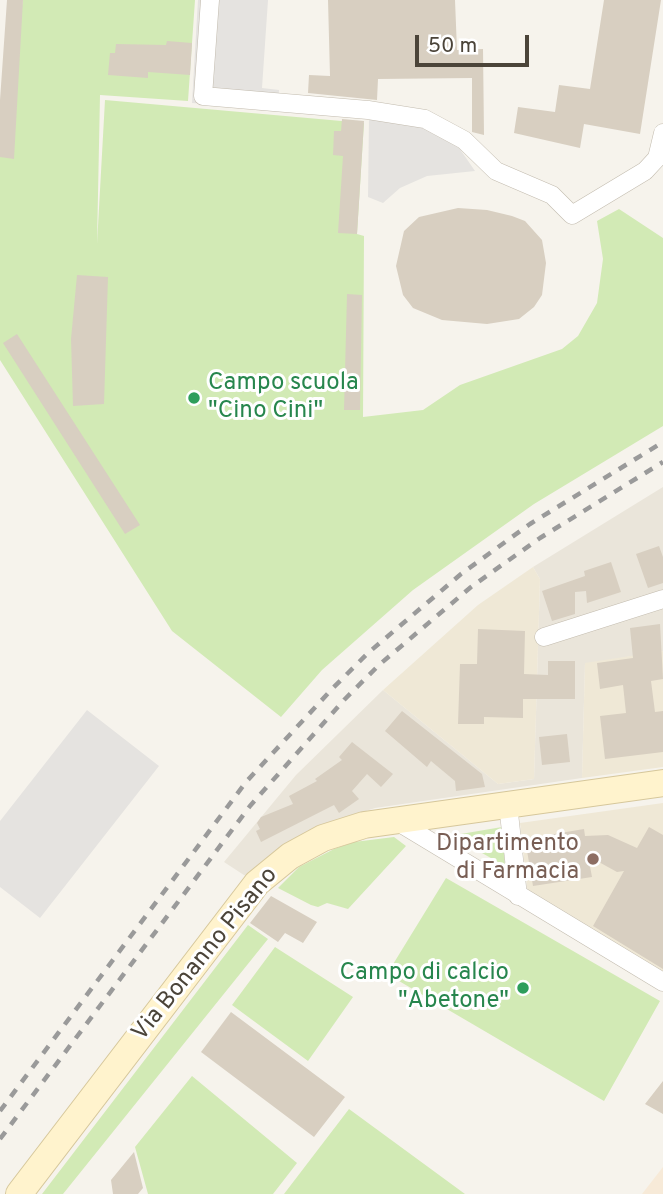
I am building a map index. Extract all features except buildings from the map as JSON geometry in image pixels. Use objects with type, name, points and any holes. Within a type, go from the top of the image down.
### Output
[{"type":"main road","name":"Via Bonanno Pisano","points":[[19,1194],[266,874],[290,856],[323,838],[364,825],[663,783]]},
{"type":"street","points":[[210,0],[203,96],[368,110],[425,119],[464,140],[496,171],[552,195],[572,215],[645,171],[657,158],[663,132]]},
{"type":"street","points":[[544,638],[663,599]]},
{"type":"street","points":[[508,804],[519,897]]},
{"type":"street","points":[[395,820],[663,982]]},
{"type":"shaded area","points":[[198,0],[268,0],[262,88],[279,90],[278,109],[192,103]]},
{"type":"shaded area","points":[[369,117],[429,128],[455,142],[475,171],[427,176],[400,188],[383,203],[368,197]]},
{"type":"shaded area","points":[[663,487],[663,651],[585,664],[582,778],[375,808],[307,831],[283,848],[250,879],[224,862],[296,775],[383,690],[498,784],[534,779],[540,579],[533,567]]},
{"type":"shaded area","points":[[533,567],[540,579],[534,779],[498,784],[383,690],[478,605]]},
{"type":"shaded area","name":"Dipartimento di Farmacia","points":[[663,651],[663,767],[582,778],[585,663]]},
{"type":"shaded area","points":[[87,710],[159,766],[40,918],[0,887],[0,821]]},
{"type":"shaded area","name":"Dipartimento di Farmacia","points":[[663,803],[663,977],[528,896],[520,823]]},
{"type":"shaded area","points":[[663,1167],[663,1194],[642,1194]]},
{"type":"green space","name":"Campo scuola \"Cino Cini\"","points":[[23,0],[195,0],[188,101],[100,95],[97,244],[105,100],[364,123],[357,234],[364,236],[363,417],[423,410],[460,385],[562,349],[578,336],[597,303],[603,259],[597,221],[619,209],[663,238],[663,426],[534,504],[413,590],[322,670],[281,717],[172,631],[0,360],[0,118]]},
{"type":"green space","points":[[502,827],[505,866],[459,840],[455,835]]},
{"type":"green space","points":[[394,837],[406,846],[348,909],[327,903],[318,907],[311,905],[278,888],[299,867],[334,849],[354,842]]},
{"type":"green space","name":"Campo di calcio \"Abetone\"","points":[[446,878],[660,1001],[604,1101],[387,974]]},
{"type":"green space","points":[[248,925],[268,939],[63,1194],[42,1194]]},
{"type":"green space","points":[[275,947],[353,997],[308,1061],[232,1005]]},
{"type":"green space","points":[[192,1076],[297,1163],[273,1194],[148,1194],[135,1147]]},
{"type":"green space","points":[[349,1109],[465,1194],[284,1194]]},
{"type":"railway","points":[[0,1111],[246,782],[333,688],[368,653],[461,574],[530,524],[663,442]]},
{"type":"railway","points":[[0,1139],[250,806],[345,699],[379,665],[471,587],[540,538],[663,462]]},
{"type":"place","name":"Campo scuola \"Cino Cini\"","points":[[194,398]]},
{"type":"place","name":"Dipartimento di Farmacia","points":[[593,859]]},
{"type":"place","name":"Campo di calcio \"Abetone\"","points":[[523,988]]}]
